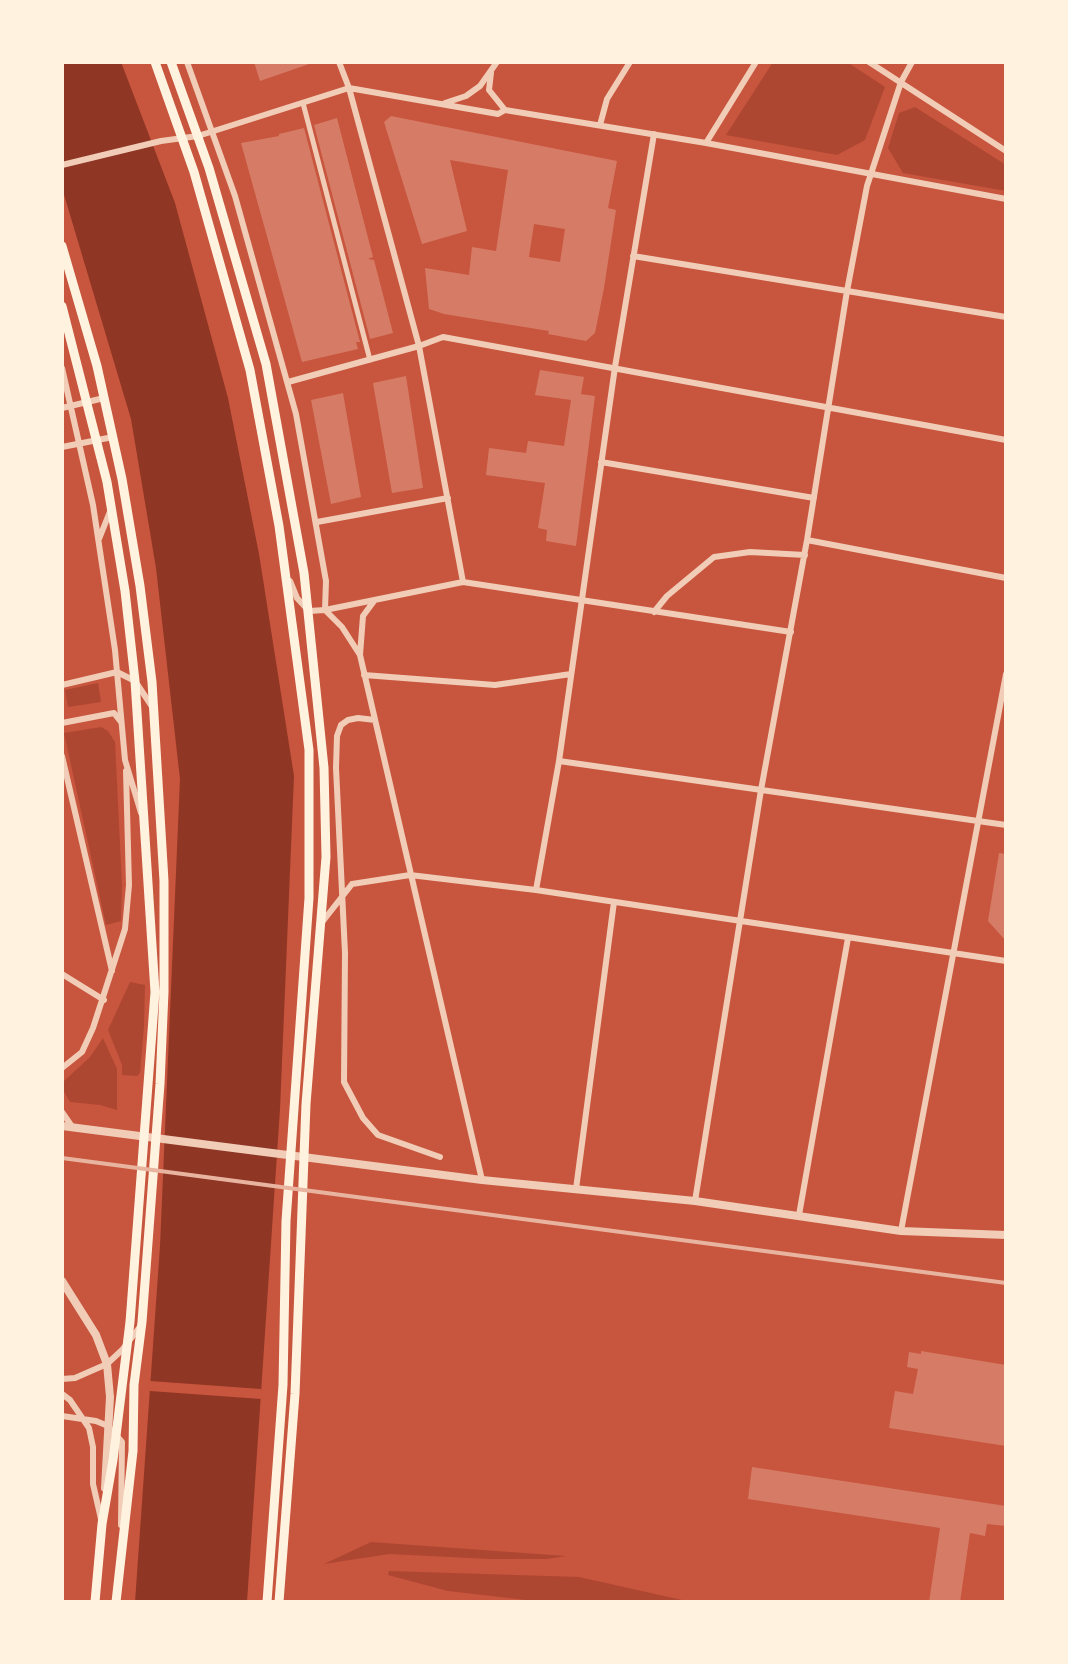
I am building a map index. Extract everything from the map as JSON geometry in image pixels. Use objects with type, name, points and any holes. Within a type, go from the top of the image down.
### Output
[{"type":"main road","points":[[155,62],[194,172],[250,370],[285,571],[309,750],[310,852],[286,1221],[282,1395],[267,1602]]},
{"type":"main road","points":[[171,62],[198,136],[266,364],[309,611],[325,787],[323,900],[306,1104],[295,1394],[279,1602]]},
{"type":"main road","points":[[62,246],[113,437],[140,586],[154,710],[164,881],[164,992],[142,1322],[134,1385],[130,1480],[116,1602]]},
{"type":"main road","points":[[62,306],[97,440],[125,591],[135,681],[155,992],[128,1343],[102,1524],[95,1602]]},
{"type":"street","points":[[187,62],[235,196],[288,382],[317,522],[326,581],[325,610],[342,627],[360,655]]},
{"type":"street","points":[[339,62],[349,88],[419,346],[463,582]]},
{"type":"street","points":[[343,71],[349,62]]},
{"type":"street","points":[[445,103],[466,96],[480,86],[497,62]]},
{"type":"street","points":[[600,125],[607,99],[630,62]]},
{"type":"street","points":[[706,143],[756,62]]},
{"type":"street","points":[[869,62],[1006,151]]},
{"type":"street","points":[[695,1201],[761,790],[805,555],[867,186],[901,82],[912,62]]},
{"type":"street","points":[[492,70],[489,90],[505,110]]},
{"type":"street","points":[[62,165],[161,141],[198,136],[349,88],[498,114],[505,110],[654,134],[1006,199]]},
{"type":"street","points":[[303,103],[370,360]]},
{"type":"street","points":[[536,890],[559,761],[615,367],[654,134]]},
{"type":"street","points":[[633,256],[1006,317]]},
{"type":"street","points":[[288,382],[443,337],[1006,440]]},
{"type":"street","points":[[62,368],[99,540],[117,672],[125,760],[129,885],[125,929],[104,1000],[82,1052],[62,1068]]},
{"type":"street","points":[[62,408],[104,398]]},
{"type":"street","points":[[62,447],[113,437]]},
{"type":"street","points":[[601,462],[814,498]]},
{"type":"street","points":[[317,522],[448,498]]},
{"type":"street","points":[[99,540],[111,509]]},
{"type":"street","points":[[807,540],[1006,578]]},
{"type":"street","points":[[654,612],[667,596],[714,557],[750,552],[805,555]]},
{"type":"street","points":[[285,571],[297,598],[309,611],[463,582],[791,632]]},
{"type":"street","points":[[374,601],[363,616],[360,655],[482,1180]]},
{"type":"street","points":[[62,685],[117,672],[135,681],[154,710]]},
{"type":"street","points":[[364,675],[495,685],[571,674]]},
{"type":"street","points":[[901,1231],[952,954],[1004,703],[1006,674]]},
{"type":"street","points":[[62,723],[114,713],[121,723]]},
{"type":"street","points":[[375,720],[348,720],[341,725],[337,736],[345,953],[344,1082],[363,1118],[378,1135],[440,1157]]},
{"type":"street","points":[[62,756],[113,974]]},
{"type":"street","points":[[125,760],[144,825]]},
{"type":"street","points":[[559,761],[1006,825]]},
{"type":"street","points":[[321,924],[352,884],[410,875],[536,890],[1006,961]]},
{"type":"street","points":[[323,900],[342,897]]},
{"type":"street","points":[[576,1189],[614,902]]},
{"type":"street","points":[[799,1215],[848,938]]},
{"type":"street","points":[[62,974],[104,1000]]},
{"type":"street","points":[[62,1112],[73,1128]]},
{"type":"street","points":[[62,1126],[482,1180],[695,1201],[901,1231],[1006,1235]]},
{"type":"street","points":[[62,1281],[96,1335],[107,1364],[105,1506]]},
{"type":"street","points":[[62,1379],[84,1375],[107,1364],[128,1343],[142,1322]]},
{"type":"street","points":[[62,1394],[83,1418],[93,1447],[93,1484],[102,1524]]},
{"type":"street","points":[[62,1416],[83,1418],[108,1426],[122,1442],[121,1546]]},
{"type":"shaded area","points":[[62,62],[121,62],[175,203],[228,398],[259,554],[294,776],[280,1109],[247,1602],[135,1602],[160,1246],[180,779],[156,568],[131,419],[62,188]]},
{"type":"shaded area","points":[[773,62],[847,62],[885,87],[865,140],[837,155],[726,135]]},
{"type":"shaded area","points":[[915,107],[1006,165],[1006,191],[903,173],[888,148],[899,113]]},
{"type":"shaded area","points":[[98,683],[101,702],[68,707],[65,690]]},
{"type":"shaded area","points":[[101,727],[115,742],[122,885],[121,921],[106,925],[64,733]]},
{"type":"shaded area","points":[[130,982],[145,985],[140,1073],[137,1076],[122,1075],[122,1065],[108,1030]]},
{"type":"shaded area","points":[[103,1038],[117,1069],[117,1110],[70,1102],[62,1088],[64,1081],[90,1057]]},
{"type":"shaded area","points":[[371,1542],[566,1556],[490,1559],[389,1554],[324,1564]]},
{"type":"shaded area","points":[[389,1571],[579,1577],[691,1602],[543,1602],[448,1591],[388,1575]]},
{"type":"pier","points":[[150,1381],[261,1389],[261,1399],[150,1391]]},
{"type":"building","points":[[254,62],[309,62],[309,64],[260,81]]},
{"type":"building","points":[[391,116],[617,161],[608,208],[616,210],[595,333],[586,341],[548,334],[549,331],[429,309],[425,268],[469,275],[472,247],[496,251],[508,170],[450,160],[467,231],[422,244],[384,122]],"holes":[[[534,224],[565,229],[560,262],[529,257]]]},
{"type":"building","points":[[337,118],[373,257],[368,259],[374,260],[393,333],[370,339],[314,125]]},
{"type":"building","points":[[304,128],[360,342],[356,342],[358,349],[302,362],[241,143]]},
{"type":"building","points":[[540,370],[584,377],[581,394],[595,396],[576,546],[546,541],[547,530],[538,528],[545,483],[486,475],[489,448],[526,453],[528,441],[564,446],[571,400],[535,395]]},
{"type":"building","points":[[406,376],[423,488],[392,493],[373,383]]},
{"type":"building","points":[[343,393],[361,497],[331,504],[311,400]]},
{"type":"building","points":[[999,853],[1006,854],[1006,941],[988,921]]},
{"type":"building","points":[[921,1351],[1006,1365],[1006,1446],[889,1428],[895,1391],[913,1394],[918,1369],[907,1367],[909,1352],[921,1354]]},
{"type":"building","points":[[752,1467],[1006,1506],[1006,1526],[987,1524],[985,1536],[970,1533],[960,1602],[929,1602],[940,1528],[748,1499]]},
{"type":"railway","points":[[62,1158],[1006,1283]]}]
